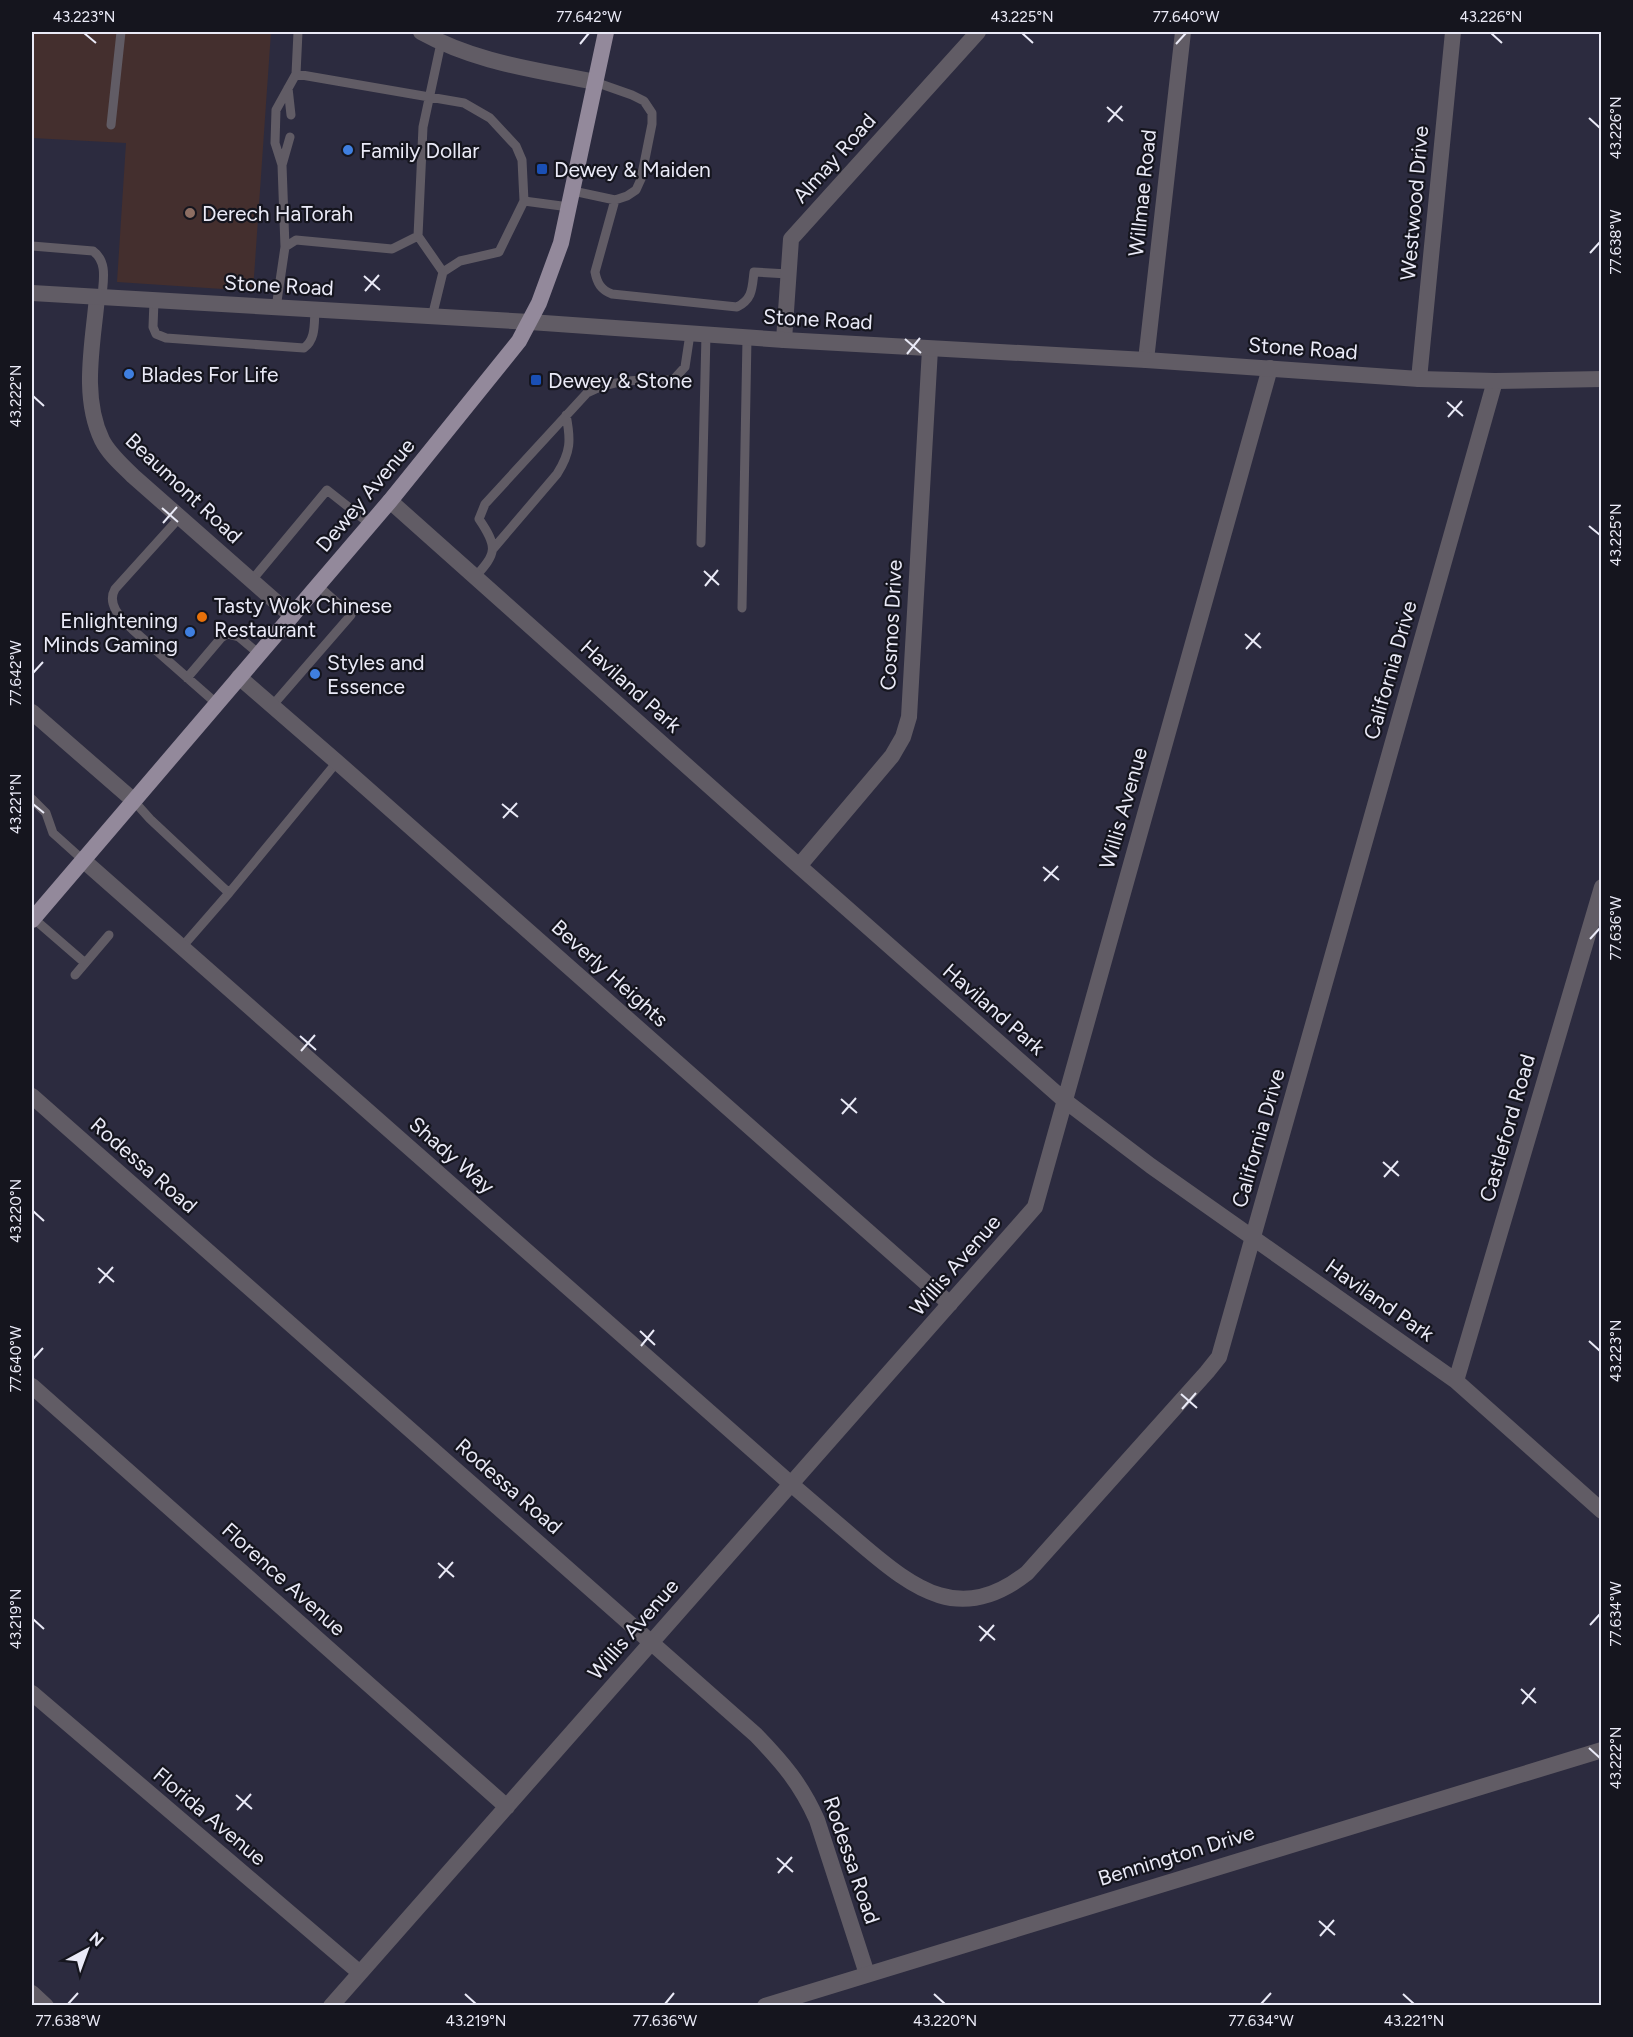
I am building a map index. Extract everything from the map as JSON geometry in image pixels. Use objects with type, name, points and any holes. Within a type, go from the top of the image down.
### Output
[{"type":"main road","name":"Dewey Avenue","points":[[32,919],[390,501],[506,358],[530,322],[555,263],[571,199],[606,32]]},
{"type":"street","points":[[421,32],[467,54],[503,64],[595,82]]},
{"type":"street","name":"Almay Road","points":[[784,340],[791,239],[978,32]]},
{"type":"street","name":"Willmae Road","points":[[1146,360],[1183,32]]},
{"type":"street","name":"Westwood Drive","points":[[1419,379],[1453,32]]},
{"type":"street","name":"Stone Road","points":[[32,293],[530,322],[747,338],[1146,360],[1419,379],[1495,381],[1602,379]]},
{"type":"street","name":"Beaumont Road","points":[[99,297],[90,377],[90,400],[95,423],[103,442],[117,461],[292,616]]},
{"type":"street","name":"Cosmos Drive","points":[[799,866],[892,756],[903,737],[909,717],[930,349]]},
{"type":"street","name":"Willis Avenue","points":[[332,2006],[1035,1207],[1270,368]]},
{"type":"street","name":"California Drive","points":[[791,1484],[910,1584],[932,1594],[949,1598],[968,1599],[989,1595],[1010,1587],[1027,1574],[1213,1365],[1218,1356],[1253,1238],[1495,381]]},
{"type":"street","name":"Haviland Park","points":[[390,501],[1064,1100],[1152,1166],[1456,1381],[1602,1510]]},
{"type":"street","name":"Beverly Heights","points":[[239,677],[950,1304]]},
{"type":"street","points":[[32,712],[132,800]]},
{"type":"street","name":"Shady Way","points":[[83,860],[791,1484]]},
{"type":"street","name":"Castleford Road","points":[[1456,1381],[1602,887]]},
{"type":"street","name":"Rodessa Road","points":[[32,1096],[652,1642],[756,1735],[782,1762],[800,1786],[817,1820],[867,1974]]},
{"type":"street","name":"Florence Avenue","points":[[32,1386],[507,1807]]},
{"type":"street","name":"Florida Avenue","points":[[32,1693],[360,1973]]},
{"type":"street","name":"Bennington Drive","points":[[765,2006],[1602,1750]]},
{"type":"street","points":[[32,1993],[46,2006]]},
{"type":"lane","points":[[111,125],[121,32]]},
{"type":"lane","points":[[276,308],[285,247],[282,165],[275,143],[276,110],[296,74],[298,32]]},
{"type":"lane","points":[[441,43],[423,127],[418,236],[443,272]]},
{"type":"lane","points":[[296,74],[464,103],[490,118],[516,146],[522,160],[524,201],[499,252],[460,261],[443,272],[432,317]]},
{"type":"lane","points":[[524,201],[615,200],[636,190],[641,178],[652,124],[652,113],[638,98],[595,82]]},
{"type":"lane","points":[[288,88],[291,115]]},
{"type":"lane","points":[[282,165],[290,138]]},
{"type":"lane","points":[[615,200],[595,272],[596,281],[606,292],[633,297],[736,307],[747,300],[752,292],[754,272],[788,274]]},
{"type":"lane","points":[[285,247],[296,240],[392,249],[418,236]]},
{"type":"lane","points":[[32,246],[93,251],[103,262],[99,297]]},
{"type":"lane","points":[[154,301],[153,327],[156,334],[166,338],[304,348],[310,344],[313,337],[315,310]]},
{"type":"lane","points":[[493,549],[490,536],[479,519],[485,504],[566,415],[587,393],[604,385],[632,380],[673,381],[685,367],[698,334]]},
{"type":"lane","points":[[698,334],[701,543]]},
{"type":"lane","points":[[742,608],[747,338]]},
{"type":"lane","points":[[475,577],[488,563],[493,549],[558,474],[566,460],[570,445],[566,415]]},
{"type":"lane","points":[[252,580],[327,490],[370,524]]},
{"type":"lane","points":[[180,518],[115,589],[111,596],[112,603],[124,620],[216,703]]},
{"type":"lane","points":[[272,706],[351,615],[318,586]]},
{"type":"lane","points":[[187,678],[227,634],[239,637],[259,654]]},
{"type":"lane","points":[[182,947],[337,762]]},
{"type":"lane","points":[[32,799],[46,813],[53,834],[83,860]]},
{"type":"lane","points":[[132,800],[229,893]]},
{"type":"lane","points":[[32,919],[85,963]]},
{"type":"lane","points":[[75,975],[109,935]]},
{"type":"shaded area","name":"Derech HaTorah","points":[[32,32],[271,32],[253,291],[117,282],[126,143],[32,138]]},
{"type":"place","name":"Family Dollar","points":[[348,150]]},
{"type":"place","name":"Dewey & Maiden","points":[[542,169]]},
{"type":"place","name":"Derech HaTorah","points":[[190,213]]},
{"type":"place","name":"Blades For Life","points":[[129,374]]},
{"type":"place","name":"Dewey & Stone","points":[[536,380]]},
{"type":"place","name":"Tasty Wok Chinese Restaurant","points":[[202,617]]},
{"type":"place","name":"Enlightening Minds Gaming","points":[[190,632]]},
{"type":"place","name":"Styles and Essence","points":[[315,674]]}]
